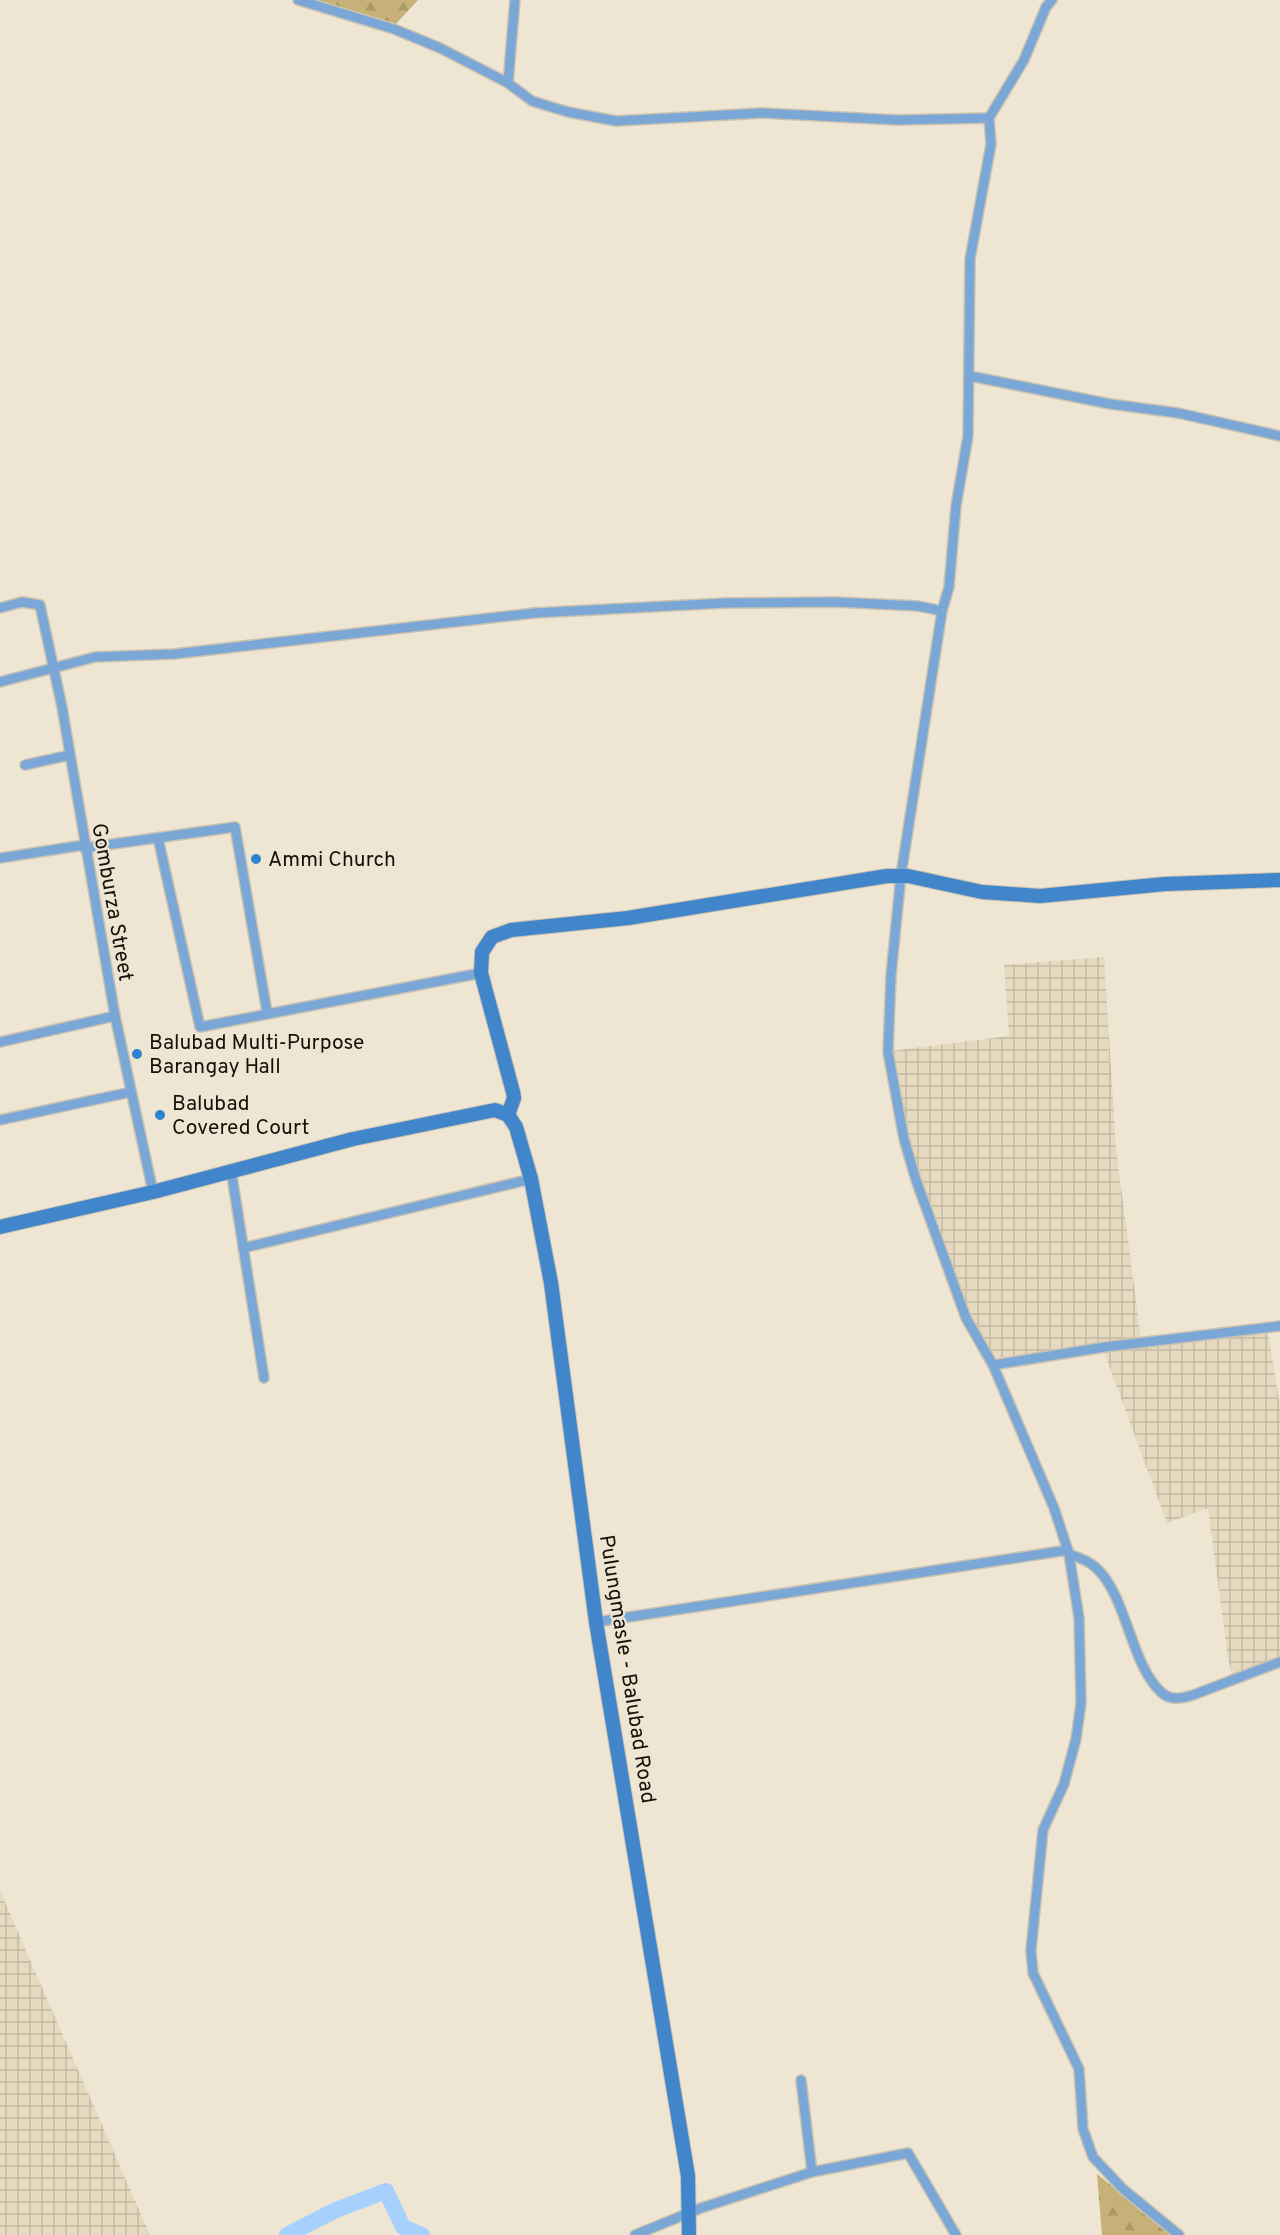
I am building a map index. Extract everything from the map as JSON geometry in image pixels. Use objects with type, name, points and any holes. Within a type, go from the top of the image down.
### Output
[{"type":"street","points":[[298,0],[394,29],[451,53],[508,83],[532,101],[568,112],[616,121],[762,113],[897,120],[989,118]]},
{"type":"street","points":[[508,83],[515,0]]},
{"type":"street","points":[[1052,0],[1046,7],[1024,60],[989,118],[991,144],[970,259],[968,436],[956,506],[949,587],[942,610],[901,875],[891,975],[888,1052],[894,1093],[910,1160],[953,1288],[966,1318],[993,1365],[1054,1508],[1068,1552],[1079,1618],[1081,1703],[1076,1739],[1064,1784],[1043,1830],[1031,1950],[1034,1973],[1079,2069],[1083,2129],[1093,2157],[1123,2189],[1179,2235]]},
{"type":"street","points":[[970,376],[1110,404],[1178,413],[1280,436]]},
{"type":"street","name":"Gomburza Street","points":[[0,608],[22,602],[40,604],[70,755],[115,1016],[153,1192]]},
{"type":"street","points":[[0,682],[95,657],[174,654],[534,613],[759,603],[906,605],[942,610]]},
{"type":"street","points":[[25,765],[70,755]]},
{"type":"street","points":[[0,858],[235,827],[267,1012]]},
{"type":"street","points":[[158,838],[200,1027],[224,1024],[267,1012],[481,973]]},
{"type":"street","points":[[0,1227],[153,1192],[353,1139],[495,1110],[508,1115],[514,1098],[513,1092],[481,973],[482,952],[492,937],[511,930],[628,918],[841,882],[901,875],[982,892],[1040,896],[1165,884],[1280,880]]},
{"type":"street","points":[[0,1042],[115,1016]]},
{"type":"street","points":[[0,1120],[131,1092]]},
{"type":"street","name":"Pulungmasle - Balubad Road","points":[[508,1115],[516,1126],[531,1179],[551,1283],[596,1622],[688,2176],[689,2235]]},
{"type":"street","points":[[231,1170],[264,1378]]},
{"type":"street","points":[[243,1248],[531,1179]]},
{"type":"street","points":[[993,1365],[1116,1346],[1280,1326]]},
{"type":"street","points":[[596,1622],[1068,1552],[1095,1567],[1107,1584],[1143,1665],[1162,1693],[1181,1698],[1193,1695],[1280,1662]]},
{"type":"street","points":[[801,2079],[812,2172]]},
{"type":"street","points":[[635,2235],[812,2172],[908,2153],[956,2235]]},
{"type":"shaded area","points":[[1104,957],[1116,1149],[1141,1339],[994,1358],[982,1351],[904,1138],[890,1051],[1009,1036],[1004,965]]},
{"type":"shaded area","points":[[1267,1328],[1280,1405],[1280,1660],[1233,1678],[1228,1659],[1208,1508],[1167,1523],[1103,1349]]},
{"type":"shaded area","points":[[0,1891],[150,2235],[0,2235]]},
{"type":"green space","points":[[305,0],[418,0],[393,27]]},
{"type":"green space","points":[[1097,2174],[1173,2235],[1102,2235]]},
{"type":"waterway","points":[[287,2235],[336,2210],[386,2191],[403,2227],[422,2235]]},
{"type":"place","name":"Ammi Church","points":[[256,859]]},
{"type":"place","name":"Balubad Multi-Purpose Barangay Hall","points":[[137,1054]]},
{"type":"place","name":"Balubad Covered Court","points":[[160,1115]]}]
